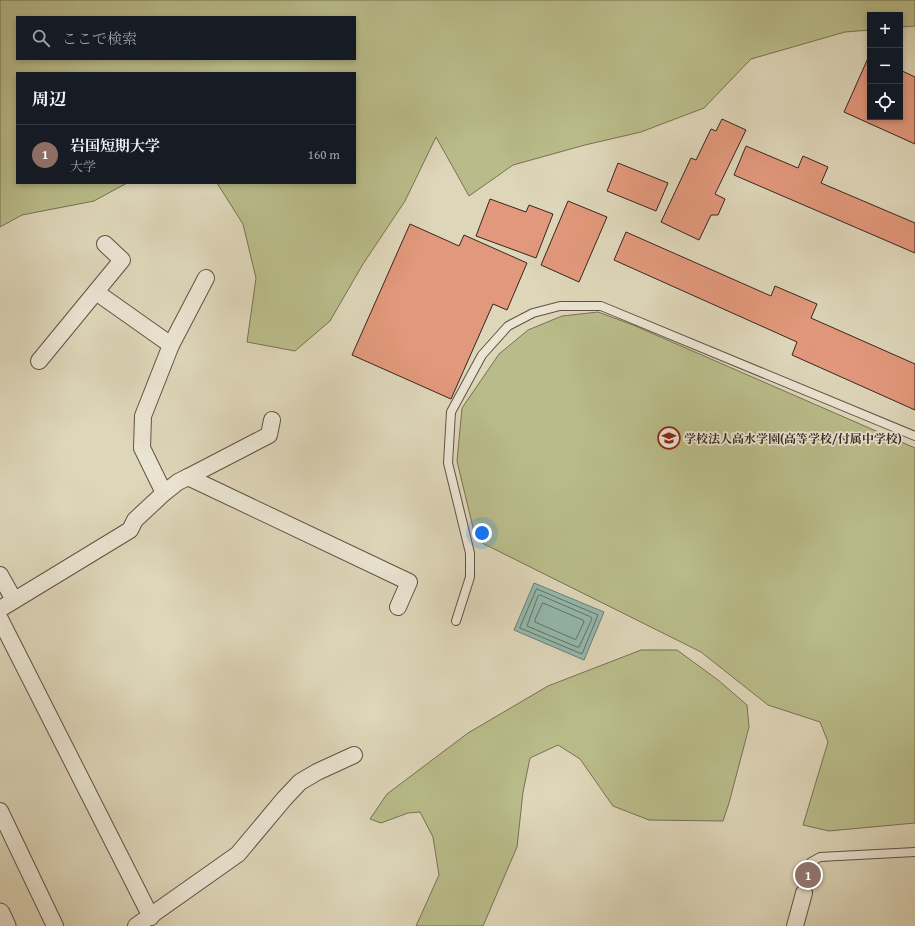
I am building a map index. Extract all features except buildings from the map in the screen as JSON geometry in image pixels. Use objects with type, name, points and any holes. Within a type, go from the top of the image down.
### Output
[{"type":"street","points":[[39,360],[122,260],[105,244]]},
{"type":"street","points":[[164,493],[142,448],[143,416],[170,345],[206,278]]},
{"type":"street","points":[[96,292],[170,345]]},
{"type":"street","points":[[0,609],[130,530],[135,520],[178,482],[269,435],[272,420]]},
{"type":"street","points":[[188,477],[409,582],[398,607]]},
{"type":"street","points":[[0,575],[14,600]]},
{"type":"street","points":[[0,619],[151,917]]},
{"type":"street","points":[[136,926],[151,917],[238,854],[300,782],[317,772],[354,755]]},
{"type":"street","points":[[0,810],[55,926]]},
{"type":"street","points":[[795,926],[804,893]]},
{"type":"street","points":[[0,913],[6,926]]},
{"type":"lane","points":[[456,621],[470,577],[470,554],[448,463],[451,412],[482,355],[508,326],[533,313],[560,306],[601,306],[915,436]]},
{"type":"lane","points":[[804,893],[812,862],[820,857],[915,852]]},
{"type":"green space","points":[[0,0],[915,0],[915,26],[903,27],[903,12],[867,12],[867,30],[845,32],[751,59],[704,108],[641,132],[585,145],[513,165],[469,196],[436,137],[405,201],[363,264],[330,321],[295,351],[247,342],[256,278],[243,224],[218,184],[356,184],[356,72],[16,72],[16,184],[125,184],[94,201],[22,215],[0,227]]},
{"type":"green space","points":[[598,312],[633,325],[915,448],[915,823],[829,831],[803,825],[828,742],[820,722],[768,705],[701,652],[476,540],[457,461],[462,408],[499,354],[528,330],[562,316]]},
{"type":"green space","points":[[641,650],[677,650],[718,680],[747,705],[749,727],[723,821],[649,820],[613,806],[580,759],[558,745],[530,758],[523,792],[517,847],[483,926],[416,926],[439,875],[433,837],[420,812],[408,813],[381,823],[370,819],[387,794],[468,733],[548,686]]},
{"type":"water","points":[[534,583],[604,612],[584,660],[514,630]]},
{"type":"place","name":"学校法人高水学園(高等学校/付属中学校)","points":[[669,438]]},
{"type":"place","name":"岩国短期大学","points":[[808,875]]}]
